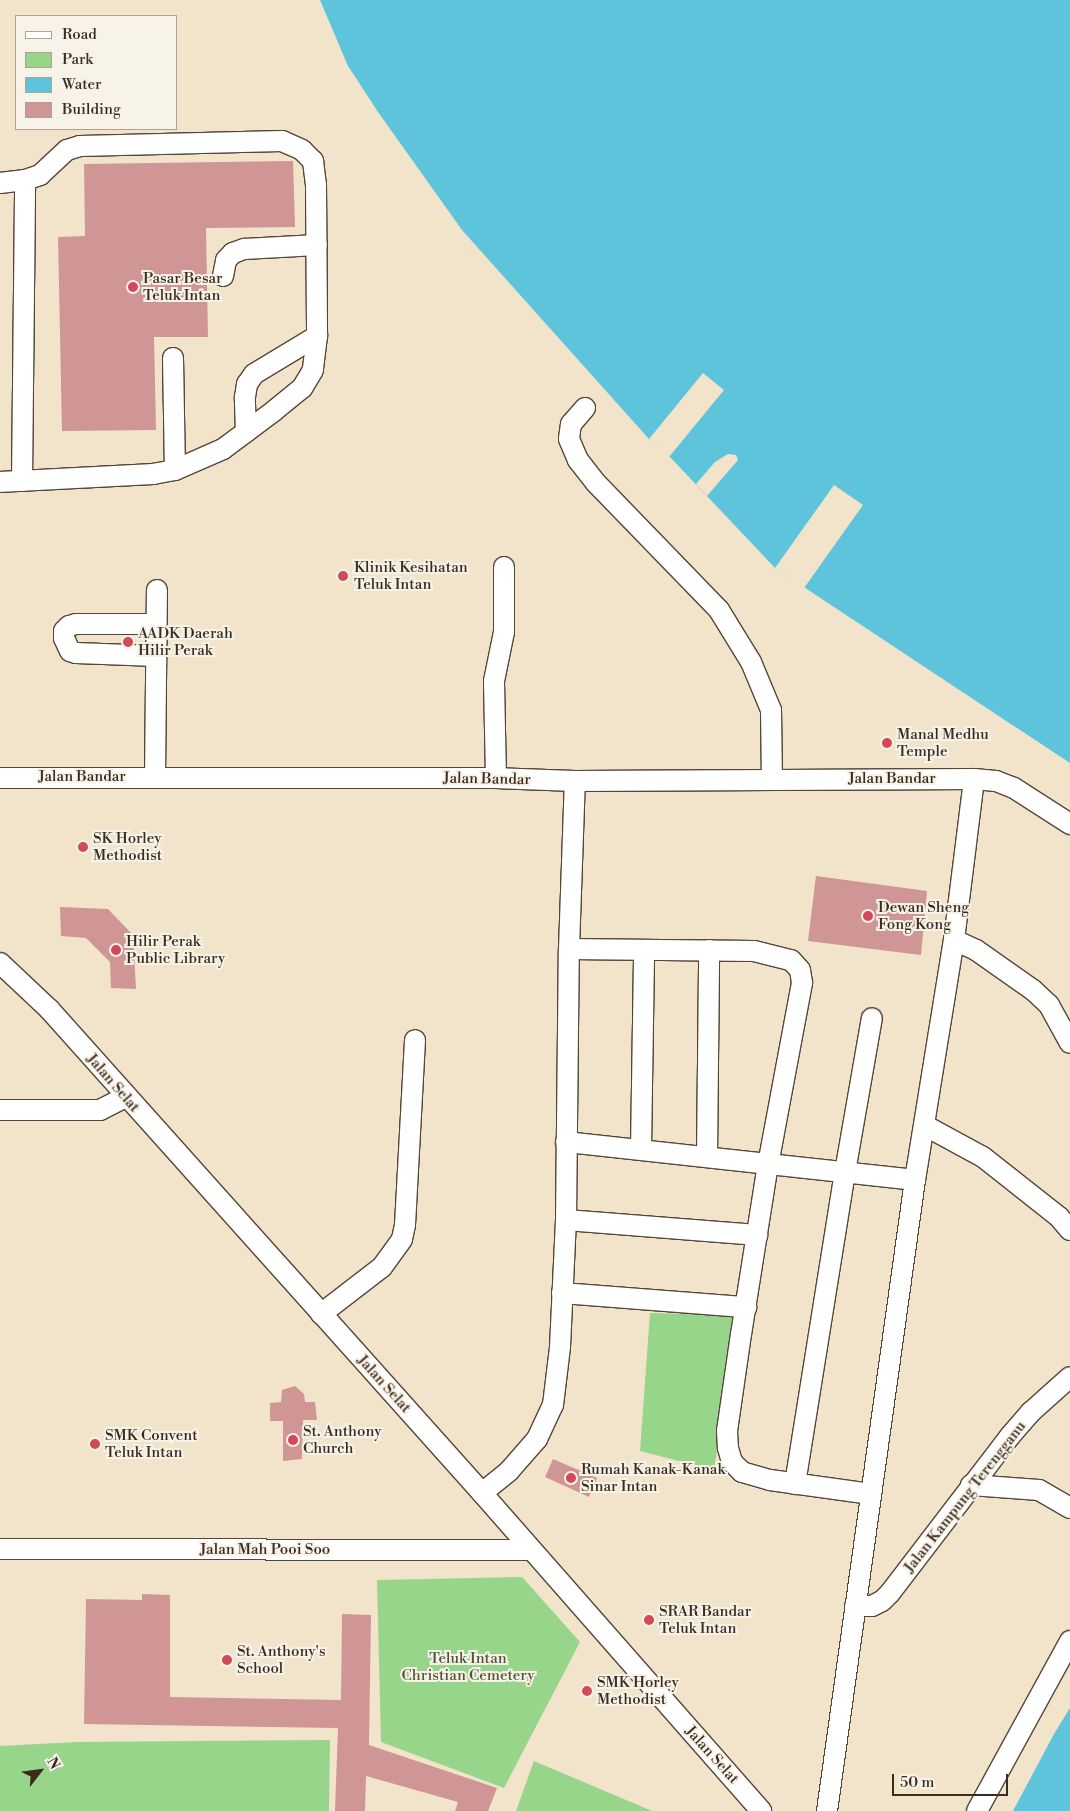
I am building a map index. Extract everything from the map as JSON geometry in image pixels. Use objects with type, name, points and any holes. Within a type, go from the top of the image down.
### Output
[{"type":"street","points":[[0,183],[25,180],[40,175],[67,150],[80,146],[282,141],[302,150],[313,162],[316,184],[317,245],[317,336],[313,370],[302,388],[246,432],[223,449],[175,470],[153,474],[0,482]]},
{"type":"street","points":[[22,482],[25,180]]},
{"type":"street","points":[[223,276],[226,260],[239,251],[317,245]]},
{"type":"street","points":[[246,432],[245,396],[247,384],[254,374],[317,336]]},
{"type":"street","points":[[174,358],[175,470]]},
{"type":"street","points":[[585,408],[571,424],[569,438],[578,460],[596,483],[719,610],[751,662],[771,710],[772,779]]},
{"type":"street","points":[[496,778],[494,680],[504,632],[504,567]]},
{"type":"street","points":[[155,777],[157,590]]},
{"type":"street","points":[[156,624],[76,624],[69,626],[64,631],[64,638],[70,650],[76,654],[156,656]]},
{"type":"street","name":"Jalan Bandar","points":[[0,778],[496,778],[575,781],[974,779],[996,781],[1014,788],[1070,824]]},
{"type":"street","points":[[826,1811],[915,1180],[954,940],[974,779]]},
{"type":"street","points":[[482,1493],[509,1471],[529,1450],[537,1439],[553,1405],[560,1347],[566,1220],[569,949],[575,781]]},
{"type":"street","points":[[954,940],[976,950],[1033,990],[1048,1005],[1070,1043]]},
{"type":"street","points":[[569,949],[754,951],[791,960],[800,970],[802,983],[768,1164],[727,1431],[728,1448],[732,1462],[742,1472],[770,1480],[871,1494]]},
{"type":"street","points":[[641,1149],[644,950]]},
{"type":"street","points":[[707,1157],[709,950]]},
{"type":"street","name":"Jalan Selat","points":[[0,962],[49,1009],[482,1493],[530,1550],[761,1811]]},
{"type":"street","points":[[796,1484],[845,1172],[872,1018]]},
{"type":"street","points":[[321,1314],[382,1268],[402,1239],[415,1040]]},
{"type":"street","points":[[0,1110],[100,1110],[126,1097]]},
{"type":"street","points":[[924,1125],[983,1157],[1059,1217],[1070,1230]]},
{"type":"street","points":[[566,1142],[915,1180]]},
{"type":"street","points":[[566,1220],[757,1235]]},
{"type":"street","points":[[562,1293],[746,1307]]},
{"type":"street","name":"Jalan Kampung Terengganu","points":[[855,1606],[872,1606],[882,1601],[890,1593],[971,1485],[1031,1412],[1070,1377]]},
{"type":"street","points":[[971,1485],[1039,1490],[1070,1508]]},
{"type":"street","name":"Jalan Mah Pooi Soo","points":[[0,1549],[530,1550]]},
{"type":"street","points":[[977,1811],[1070,1641]]},
{"type":"green space","points":[[650,1313],[731,1315],[736,1322],[714,1470],[640,1451]]},
{"type":"green space","name":"Teluk Intan Christian Cemetery","points":[[522,1577],[580,1642],[504,1788],[381,1742],[377,1580]]},
{"type":"green space","points":[[330,1740],[329,1811],[0,1811],[0,1746],[77,1742]]},
{"type":"green space","points":[[534,1761],[652,1811],[516,1811]]},
{"type":"water","points":[[320,0],[1070,0],[1070,763],[775,568],[670,457],[649,439],[462,230],[378,112],[348,66]]},
{"type":"water","points":[[1070,1708],[1070,1811],[1013,1811],[1054,1734]]},
{"type":"pier","points":[[703,373],[724,390],[669,457],[649,439]]},
{"type":"pier","points":[[728,454],[736,455],[738,460],[707,496],[696,484],[715,462]]},
{"type":"pier","points":[[834,485],[863,505],[804,588],[775,568]]},
{"type":"building","name":"Pasar Besar Teluk Intan","points":[[293,161],[295,227],[206,228],[208,337],[154,337],[156,430],[62,431],[58,237],[85,236],[84,164]]},
{"type":"building","name":"Dewan Sheng Fong Kong","points":[[816,876],[927,891],[921,955],[808,941]]},
{"type":"building","name":"Hilir Perak Public Library","points":[[60,907],[108,909],[133,935],[136,989],[111,988],[110,962],[86,938],[61,936]]},
{"type":"building","name":"St. Anthony Church","points":[[295,1386],[304,1394],[305,1402],[315,1402],[317,1420],[303,1420],[302,1459],[283,1461],[283,1421],[270,1421],[270,1403],[281,1402],[282,1390]]},
{"type":"building","name":"Rumah Kanak-Kanak Sinar Intan","points":[[553,1459],[597,1478],[589,1497],[545,1477]]},
{"type":"building","points":[[142,1594],[170,1595],[170,1697],[341,1700],[342,1614],[371,1615],[369,1745],[497,1788],[488,1811],[455,1811],[458,1802],[366,1776],[365,1811],[335,1811],[338,1728],[84,1724],[86,1599],[142,1600]]},
{"type":"place","name":"Pasar Besar Teluk Intan","points":[[133,287]]},
{"type":"place","name":"Klinik Kesihatan Teluk Intan","points":[[343,576]]},
{"type":"place","name":"AADK Daerah Hilir Perak","points":[[128,642]]},
{"type":"place","name":"Manal Medhu Temple","points":[[887,743]]},
{"type":"place","name":"SK Horley Methodist","points":[[83,847]]},
{"type":"place","name":"Dewan Sheng Fong Kong","points":[[868,916]]},
{"type":"place","name":"Hilir Perak Public Library","points":[[116,950]]},
{"type":"place","name":"St. Anthony Church","points":[[293,1440]]},
{"type":"place","name":"SMK Convent Teluk Intan","points":[[95,1444]]},
{"type":"place","name":"Rumah Kanak-Kanak Sinar Intan","points":[[571,1478]]},
{"type":"place","name":"SRAR Bandar Teluk Intan","points":[[649,1620]]},
{"type":"place","name":"St. Anthony's School","points":[[227,1660]]},
{"type":"place","name":"SMK Horley Methodist","points":[[587,1691]]}]
